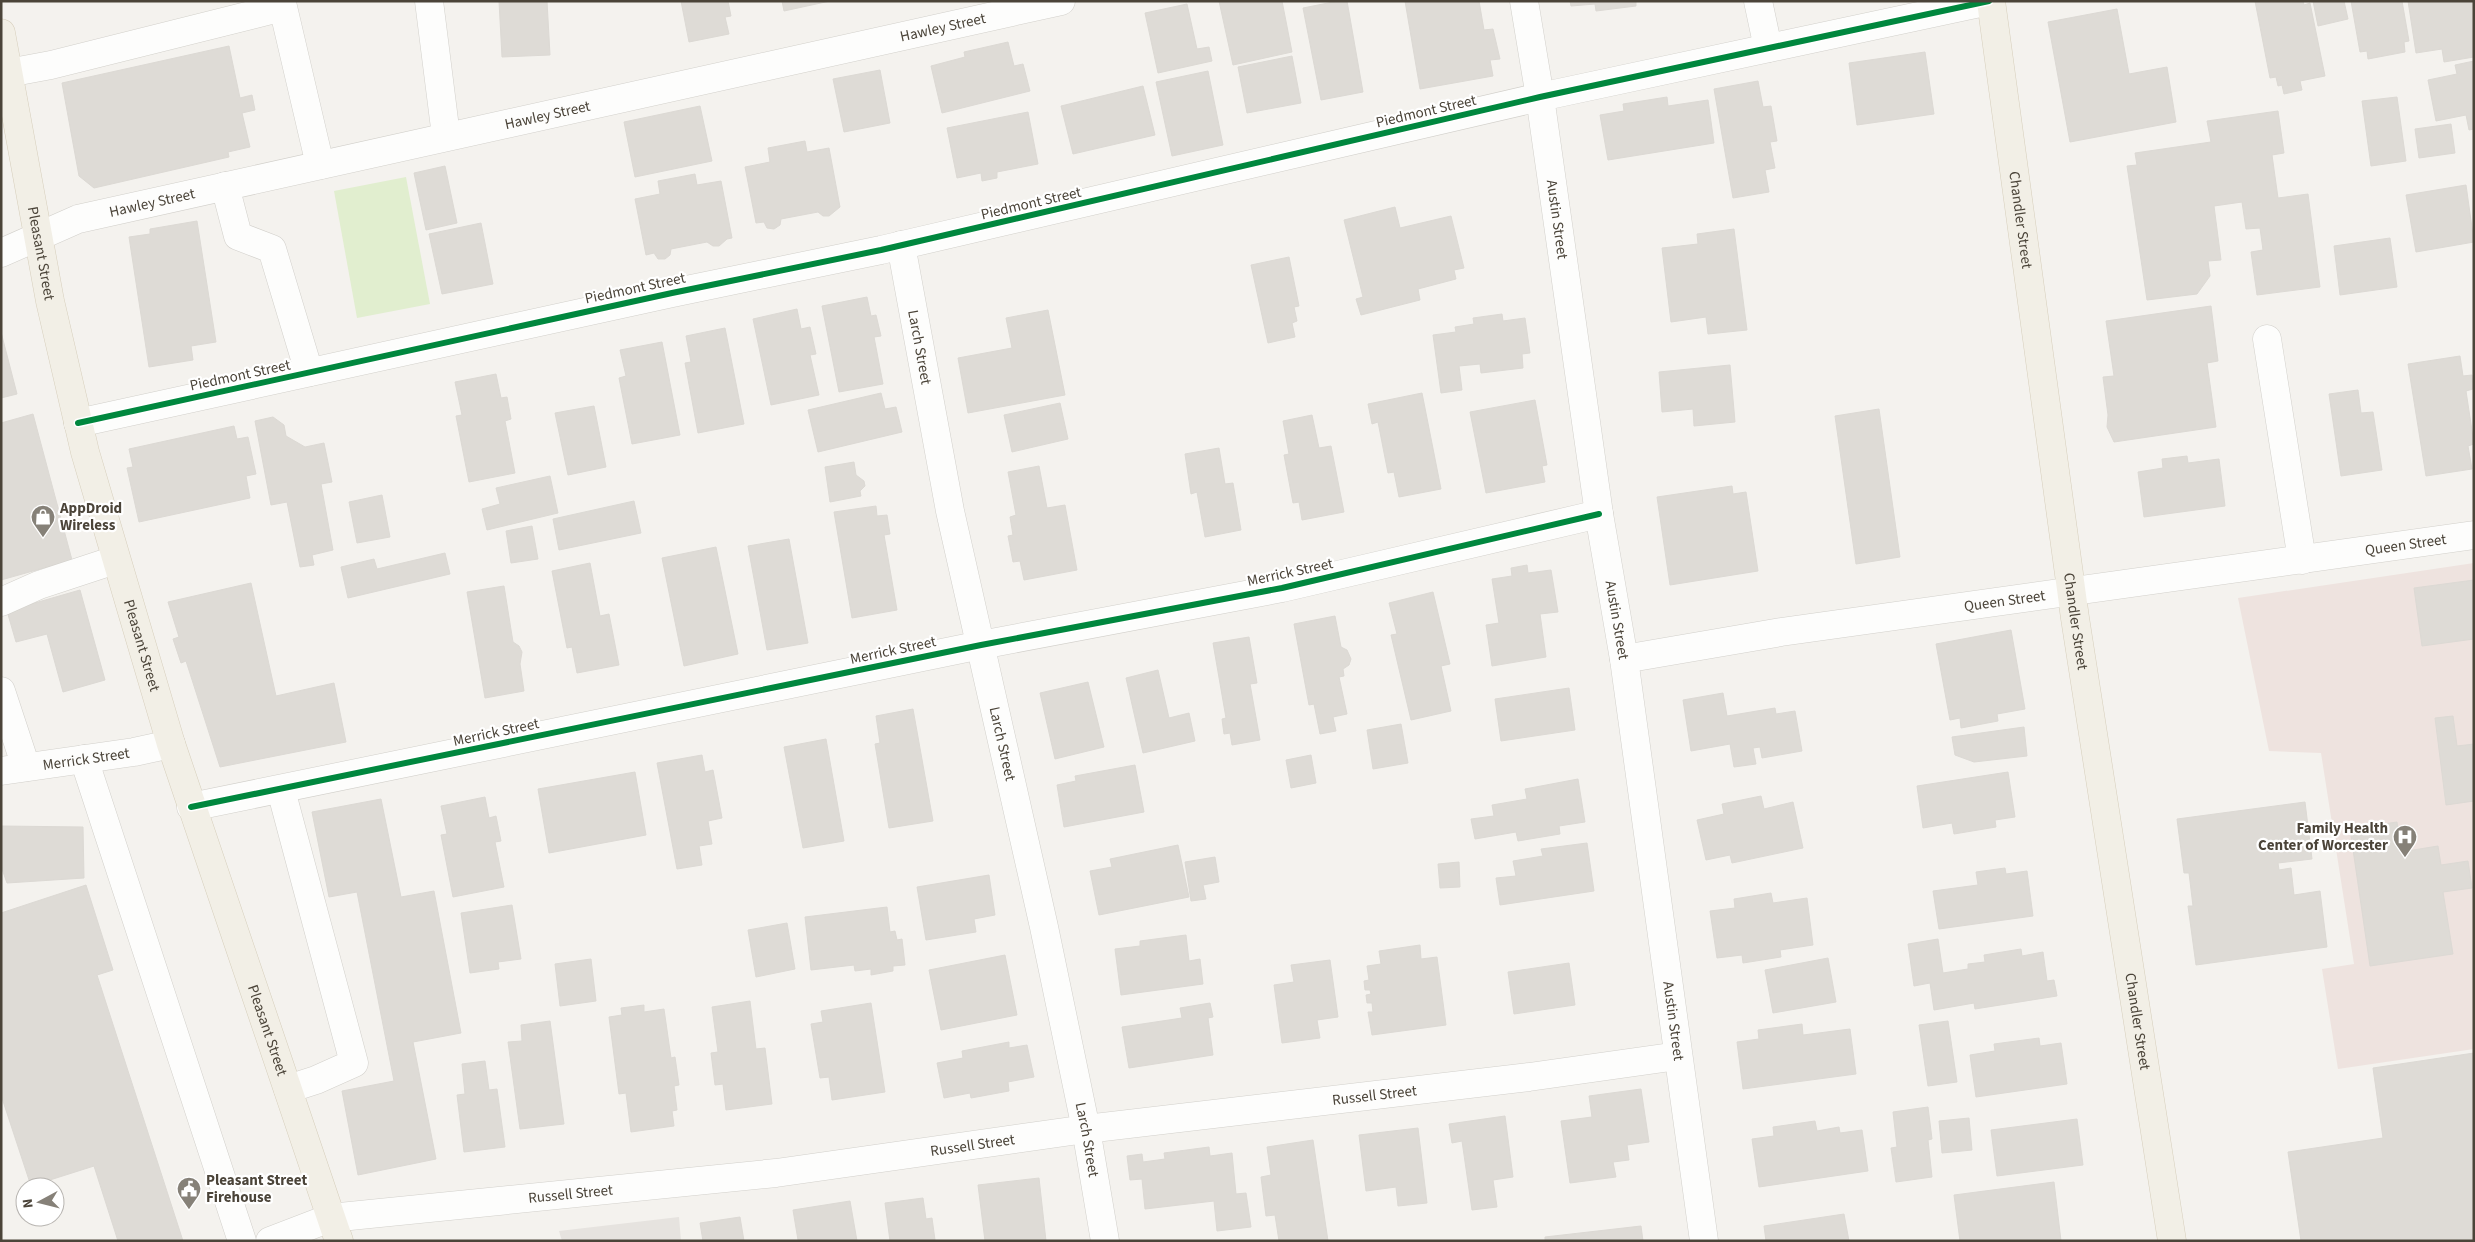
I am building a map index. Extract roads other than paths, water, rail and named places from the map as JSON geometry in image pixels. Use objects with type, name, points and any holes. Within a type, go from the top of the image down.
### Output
[{"type":"main road","name":"Chandler Street","points":[[1990,1],[2071,590],[2172,1241]]},
{"type":"main road","name":"Pleasant Street","points":[[1,33],[37,236],[78,423],[115,560],[191,808],[335,1230]]},
{"type":"street","points":[[428,1],[446,136]]},
{"type":"street","name":"Hawley Street","points":[[1,253],[78,219],[1061,1]]},
{"type":"street","name":"Austin Street","points":[[1524,1],[1540,97],[1599,514],[1624,660],[1704,1241]]},
{"type":"street","points":[[1758,1],[1768,48]]},
{"type":"street","name":"Piedmont Street","points":[[78,423],[672,293],[902,245],[1540,97],[1990,1]]},
{"type":"street","points":[[8,73],[51,65],[283,7],[320,165]]},
{"type":"street","points":[[225,186],[238,236],[272,249],[309,372]]},
{"type":"street","name":"Larch Street","points":[[902,245],[950,511],[1044,928],[1086,1130],[1105,1241]]},
{"type":"street","points":[[2266,339],[2302,560]]},
{"type":"street","name":"Merrick Street","points":[[191,808],[981,645],[1282,588],[1599,514]]},
{"type":"street","name":"Queen Street","points":[[1624,660],[1781,632],[2474,535]]},
{"type":"street","points":[[1,602],[38,585],[115,560]]},
{"type":"street","points":[[1,691],[14,769]]},
{"type":"street","name":"Merrick Street","points":[[14,769],[171,744]]},
{"type":"street","points":[[84,759],[242,1241]]},
{"type":"street","points":[[280,790],[354,1063],[288,1089]]},
{"type":"street","name":"Russell Street","points":[[270,1241],[335,1230],[776,1173],[1086,1130],[1520,1078],[1678,1056]]},
{"type":"place","name":"AppDroid Wireless","points":[[43,538]]},
{"type":"place","name":"Family Health Center of Worcester","points":[[2405,858]]},
{"type":"place","name":"Pleasant Street Firehouse","points":[[189,1210]]}]
